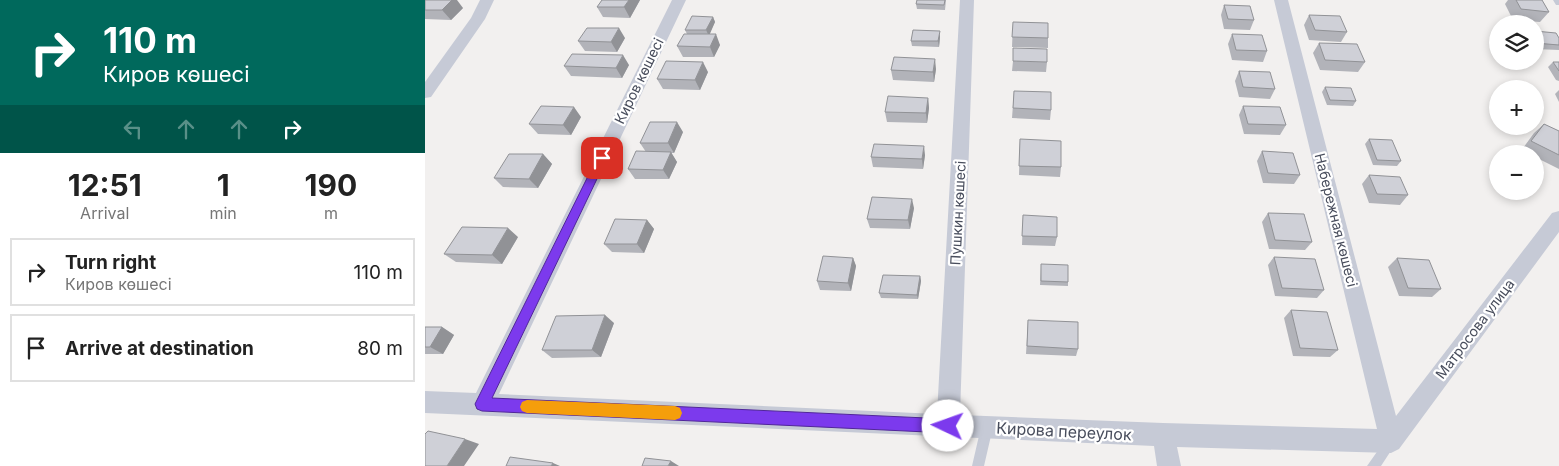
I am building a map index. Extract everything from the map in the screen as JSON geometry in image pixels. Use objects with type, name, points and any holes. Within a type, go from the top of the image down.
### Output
[{"type":"street","points":[[425,93],[478,19],[487,0]]},
{"type":"street","name":"Киров көшесі","points":[[482,404],[679,0]]},
{"type":"street","name":"Пушкин көшесі","points":[[948,426],[967,0]]},
{"type":"street","name":"Набережная көшесі","points":[[1281,0],[1391,441]]},
{"type":"street","name":"Матросова улица","points":[[1391,441],[1559,218]]},
{"type":"street","name":"Кирова переулок","points":[[425,402],[1163,435],[1391,441]]},
{"type":"street","points":[[1163,435],[1169,466]]},
{"type":"lane","points":[[978,466],[987,427]]},
{"type":"lane","points":[[1373,466],[1391,441]]},
{"type":"building","points":[[425,0],[452,0],[442,10],[425,10]]},
{"type":"building","points":[[602,0],[629,0],[624,7],[597,7]]},
{"type":"building","points":[[917,0],[945,0],[944,5],[916,4]]},
{"type":"building","points":[[1516,0],[1542,0],[1549,12],[1521,9]]},
{"type":"building","points":[[1224,5],[1250,6],[1254,20],[1228,19]]},
{"type":"building","points":[[1309,15],[1340,16],[1347,32],[1315,30]]},
{"type":"building","points":[[692,16],[713,17],[706,30],[685,30]]},
{"type":"building","points":[[1013,22],[1048,23],[1048,38],[1012,37]]},
{"type":"building","points":[[587,28],[619,28],[611,42],[578,41]]},
{"type":"building","points":[[913,30],[940,31],[938,41],[911,41]]},
{"type":"building","points":[[1544,32],[1556,33],[1559,38],[1559,45],[1544,44]]},
{"type":"building","points":[[684,34],[716,34],[710,47],[677,46]]},
{"type":"building","points":[[1232,34],[1262,35],[1267,51],[1236,50]]},
{"type":"building","points":[[1319,43],[1357,44],[1365,62],[1325,60]]},
{"type":"building","points":[[1013,48],[1047,49],[1047,62],[1013,61]]},
{"type":"building","points":[[572,54],[623,55],[616,68],[564,66]]},
{"type":"building","points":[[894,57],[935,59],[933,72],[891,70]]},
{"type":"building","points":[[666,61],[703,62],[695,80],[657,79]]},
{"type":"building","points":[[1553,62],[1559,62],[1559,71]]},
{"type":"building","points":[[1239,71],[1270,72],[1275,89],[1243,87]]},
{"type":"building","points":[[1325,87],[1351,88],[1356,101],[1330,100]]},
{"type":"building","points":[[1014,91],[1051,92],[1051,110],[1013,108]]},
{"type":"building","points":[[888,96],[928,98],[926,113],[885,112]]},
{"type":"building","points":[[541,106],[574,107],[563,125],[529,124]]},
{"type":"building","points":[[1243,106],[1280,107],[1286,125],[1248,124]]},
{"type":"building","points":[[650,122],[677,122],[668,143],[640,143]]},
{"type":"building","points":[[1544,124],[1559,131],[1559,155],[1544,148],[1544,145],[1531,141],[1536,135],[1544,135]]},
{"type":"building","points":[[1020,139],[1061,141],[1061,167],[1019,166]]},
{"type":"building","points":[[1369,139],[1392,140],[1401,161],[1377,160]]},
{"type":"building","points":[[874,144],[924,146],[922,159],[871,157]]},
{"type":"building","points":[[636,151],[671,152],[663,170],[628,169]]},
{"type":"building","points":[[1262,151],[1293,153],[1300,175],[1268,173]]},
{"type":"building","points":[[509,154],[543,154],[529,179],[494,178]]},
{"type":"building","points":[[1369,175],[1400,177],[1408,195],[1377,194]]},
{"type":"building","points":[[872,197],[912,199],[908,220],[867,219]]},
{"type":"building","points":[[1268,213],[1304,214],[1312,242],[1275,240]]},
{"type":"building","points":[[1023,215],[1057,217],[1057,237],[1022,236]]},
{"type":"building","points":[[615,219],[647,220],[637,244],[604,244]]},
{"type":"building","points":[[462,227],[508,228],[492,255],[444,254]]},
{"type":"building","points":[[823,256],[853,258],[848,283],[817,281]]},
{"type":"building","points":[[1274,257],[1315,259],[1324,290],[1282,288]]},
{"type":"building","points":[[1397,258],[1429,260],[1441,289],[1408,288]]},
{"type":"building","points":[[1041,264],[1068,265],[1068,282],[1041,281]]},
{"type":"building","points":[[883,275],[920,276],[917,295],[879,293]]},
{"type":"building","points":[[1291,310],[1327,312],[1338,350],[1300,348]]},
{"type":"building","points":[[605,315],[592,350],[542,350],[556,316]]},
{"type":"building","points":[[1028,320],[1078,322],[1078,349],[1027,346]]},
{"type":"building","points":[[425,327],[442,327],[430,347],[425,347]]},
{"type":"building","points":[[428,431],[465,439],[447,466],[425,466],[425,434]]},
{"type":"building","points":[[510,457],[553,463],[551,466],[506,466]]},
{"type":"building","points":[[645,458],[671,461],[668,466],[642,466]]},
{"type":"slow traffic","points":[[527,407],[675,413]]},
{"type":"route","points":[[602,158],[482,404],[948,426]]}]
